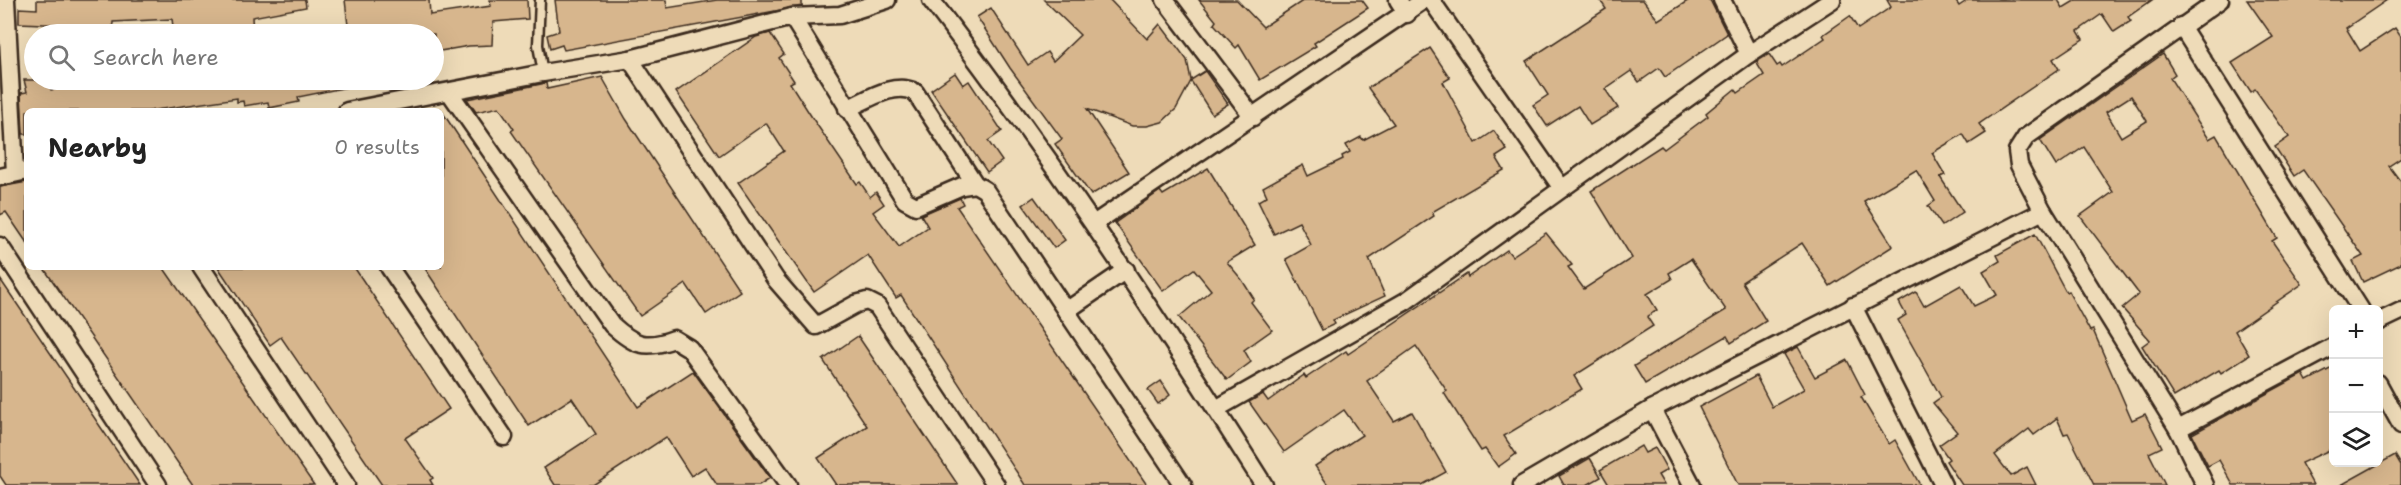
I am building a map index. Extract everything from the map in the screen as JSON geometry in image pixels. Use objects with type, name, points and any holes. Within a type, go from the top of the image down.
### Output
[{"type":"street","points":[[6,0],[14,174]]},
{"type":"street","points":[[364,108],[450,93],[543,72],[630,59],[792,17],[840,15],[887,0]]},
{"type":"street","points":[[931,0],[1095,224],[1264,485]]},
{"type":"street","points":[[1166,0],[1253,117]]},
{"type":"street","points":[[1095,224],[1253,117],[1402,7],[1424,0]]},
{"type":"street","points":[[1431,0],[1561,187]]},
{"type":"street","points":[[1722,0],[1749,54]]},
{"type":"street","points":[[1216,409],[1406,301],[1561,187],[1749,54],[1832,0]]},
{"type":"street","points":[[2205,485],[2178,429],[2043,211],[2019,165],[2017,151],[2026,137],[2220,0]]},
{"type":"street","points":[[792,17],[905,200],[916,206],[962,186],[975,184]]},
{"type":"street","points":[[2181,26],[2358,305]]},
{"type":"street","points":[[630,59],[776,280],[816,326],[856,304],[867,301],[877,306],[996,485]]},
{"type":"street","points":[[847,108],[897,87],[906,87],[915,92],[975,184],[985,190],[1183,485]]},
{"type":"street","points":[[450,93],[612,325],[627,338],[644,346],[674,339],[689,348],[788,485]]},
{"type":"street","points":[[1522,485],[1652,409],[2043,211]]},
{"type":"street","points":[[0,246],[158,485]]},
{"type":"street","points":[[203,270],[345,485]]},
{"type":"street","points":[[391,270],[504,437]]},
{"type":"street","points":[[1066,310],[1126,270]]},
{"type":"street","points":[[1853,306],[1943,485]]},
{"type":"street","points":[[2383,320],[2401,311]]},
{"type":"street","points":[[2178,429],[2329,349]]},
{"type":"street","points":[[2383,391],[2401,425]]},
{"type":"street","points":[[1652,409],[1692,485]]},
{"type":"lane","points":[[540,0],[538,45],[543,72]]},
{"type":"building","points":[[37,0],[305,0],[306,7],[252,17],[252,24],[173,24],[172,19],[113,22],[113,24],[19,23],[19,8],[37,9]]},
{"type":"building","points":[[345,0],[429,0],[430,15],[491,6],[490,0],[527,0],[528,19],[493,22],[492,45],[444,50],[444,24],[348,24]]},
{"type":"building","points":[[555,0],[666,0],[667,8],[717,0],[802,0],[802,6],[564,50],[562,45],[550,49],[547,35],[559,31]]},
{"type":"building","points":[[1044,0],[1110,0],[1147,39],[1160,24],[1187,60],[1191,80],[1205,71],[1228,104],[1212,114],[1191,81],[1176,109],[1162,122],[1147,126],[1132,126],[1087,109],[1129,172],[1091,195],[1055,144],[1062,139],[1010,68],[977,17],[991,8],[1028,65],[1047,52],[1053,61],[1080,35]]},
{"type":"building","points":[[1199,0],[1237,0],[1263,27],[1304,0],[1362,0],[1368,8],[1314,43],[1316,46],[1260,80],[1239,45],[1236,48],[1214,24],[1216,21]]},
{"type":"building","points":[[1600,0],[1643,0],[1658,20],[1689,0],[1710,0],[1727,34],[1665,77],[1659,68],[1639,82],[1631,71],[1605,89],[1618,108],[1590,125],[1578,106],[1547,126],[1533,105],[1548,95],[1526,61],[1606,9]]},
{"type":"building","points":[[1887,0],[1955,0],[1959,6],[1968,0],[2058,0],[2063,8],[2076,0],[2152,0],[2128,17],[2131,21],[2114,32],[2102,14],[2078,31],[2083,39],[2053,59],[2059,69],[1979,124],[1986,133],[1969,144],[1963,134],[1932,153],[1945,175],[1940,177],[1963,212],[1942,226],[1928,206],[1935,201],[1916,170],[1864,201],[1893,246],[1830,286],[1802,243],[1742,282],[1766,321],[1731,343],[1727,336],[1645,384],[1634,366],[1726,310],[1691,259],[1669,273],[1672,279],[1647,294],[1657,310],[1647,317],[1653,326],[1574,376],[1582,389],[1504,436],[1516,454],[1498,467],[1485,449],[1481,451],[1444,393],[1447,391],[1416,346],[1367,381],[1394,421],[1412,412],[1446,472],[1422,485],[1328,485],[1315,466],[1362,435],[1344,410],[1284,452],[1249,402],[1263,394],[1268,401],[1304,375],[1306,378],[1346,351],[1348,354],[1467,274],[1468,277],[1507,250],[1512,256],[1546,233],[1572,265],[1568,267],[1584,289],[1632,258],[1591,191],[1661,146],[1664,149],[1708,116],[1706,113],[1735,89],[1738,93],[1764,75],[1756,62],[1769,54],[1777,66],[1780,64],[1782,67],[1825,38],[1823,35],[1850,16],[1858,29],[1891,7]]},
{"type":"building","points":[[2247,0],[2387,0],[2346,28],[2360,51],[2395,28],[2401,37],[2401,158],[2389,166],[2401,182],[2401,264],[2363,282],[2353,261],[2363,256],[2303,170],[2294,176],[2275,147],[2289,137],[2255,89],[2251,92],[2232,63],[2273,37]]},
{"type":"building","points":[[770,33],[784,54],[779,58],[794,81],[790,83],[813,119],[857,184],[860,182],[870,197],[876,192],[884,204],[873,212],[899,247],[928,227],[921,215],[960,198],[963,204],[957,207],[1147,485],[1025,485],[901,295],[896,298],[868,255],[814,292],[738,183],[784,151],[766,123],[719,156],[676,92],[756,37]]},
{"type":"building","points":[[1430,48],[1450,78],[1443,82],[1476,143],[1494,131],[1507,150],[1496,157],[1504,170],[1432,212],[1434,216],[1369,259],[1385,296],[1333,320],[1335,324],[1322,330],[1286,259],[1311,245],[1299,222],[1274,234],[1258,201],[1267,196],[1263,187],[1303,165],[1308,176],[1343,159],[1342,156],[1350,152],[1346,145],[1361,137],[1363,140],[1394,124],[1368,88]]},
{"type":"building","points":[[2163,54],[2175,74],[2170,78],[2209,139],[2216,135],[2277,238],[2272,241],[2302,284],[2235,331],[2249,355],[2221,373],[2219,370],[2174,397],[2142,346],[2150,340],[2122,308],[2139,294],[2080,216],[2113,192],[2084,147],[2056,166],[2040,140]],"holes":[[[2131,96],[2147,121],[2121,137],[2106,112]]]},
{"type":"building","points":[[955,73],[963,85],[969,81],[1002,131],[988,141],[1002,161],[987,172],[931,90]]},
{"type":"building","points":[[602,77],[626,119],[740,291],[706,314],[686,284],[640,316],[511,131],[514,129],[499,107],[476,112],[467,99],[546,83],[547,89]]},
{"type":"building","points":[[26,90],[333,90],[298,97],[299,102],[269,108],[268,102],[244,106],[243,101],[237,102],[237,98],[169,108],[24,108],[23,134],[21,93],[27,92]]},
{"type":"building","points":[[444,115],[638,407],[693,371],[770,478],[759,485],[717,485],[705,467],[691,476],[666,437],[593,485],[555,485],[544,468],[596,434],[572,398],[529,426],[426,270],[444,270]]},
{"type":"building","points":[[1208,168],[1255,245],[1227,262],[1242,280],[1254,299],[1251,302],[1272,330],[1244,350],[1251,362],[1227,380],[1179,317],[1211,290],[1194,269],[1163,291],[1115,223],[1160,191],[1163,195]]},
{"type":"building","points":[[24,183],[24,239],[6,212],[0,215],[0,187]]},
{"type":"building","points":[[1034,197],[1065,240],[1054,248],[1023,205]]},
{"type":"building","points":[[2035,234],[2066,292],[2068,291],[2090,331],[2093,330],[2132,420],[2145,414],[2162,447],[2149,453],[2165,485],[2094,485],[2068,433],[2064,434],[2057,418],[2034,435],[2029,429],[1995,455],[2011,476],[2027,467],[2036,485],[1962,485],[1946,461],[1949,459],[1939,445],[1957,432],[1933,403],[1941,397],[1898,320],[1906,315],[1899,302],[1916,292],[1924,306],[1961,285],[1974,306],[1997,295],[1983,271],[2000,261],[1997,255]]},
{"type":"building","points":[[45,270],[165,270],[314,485],[193,485]]},
{"type":"building","points":[[220,270],[356,270],[449,409],[405,438],[433,478],[430,480],[433,485],[382,485],[281,337],[270,345]]},
{"type":"building","points":[[0,279],[140,485],[6,485],[0,476]]},
{"type":"building","points":[[858,336],[958,485],[836,485],[818,458],[867,426],[823,360]]},
{"type":"building","points":[[1798,347],[1815,377],[1847,360],[1865,395],[1861,397],[1889,444],[1895,440],[1920,485],[1738,485],[1699,407],[1756,376],[1772,407],[1804,389],[1784,354]]},
{"type":"building","points":[[2329,370],[2329,450],[2301,463],[2313,485],[2233,485],[2219,460],[2208,466],[2192,434],[2303,374],[2307,381]]},
{"type":"building","points":[[1161,381],[1170,395],[1158,404],[1148,390]]},
{"type":"building","points":[[1641,446],[1645,453],[1655,448],[1667,470],[1658,475],[1664,485],[1609,485],[1600,470]]},
{"type":"building","points":[[2395,455],[2401,465],[2401,485],[2341,485],[2373,467],[2383,467],[2383,462]]},
{"type":"building","points":[[1590,458],[1601,477],[1587,485],[1564,485],[1559,476]]}]
